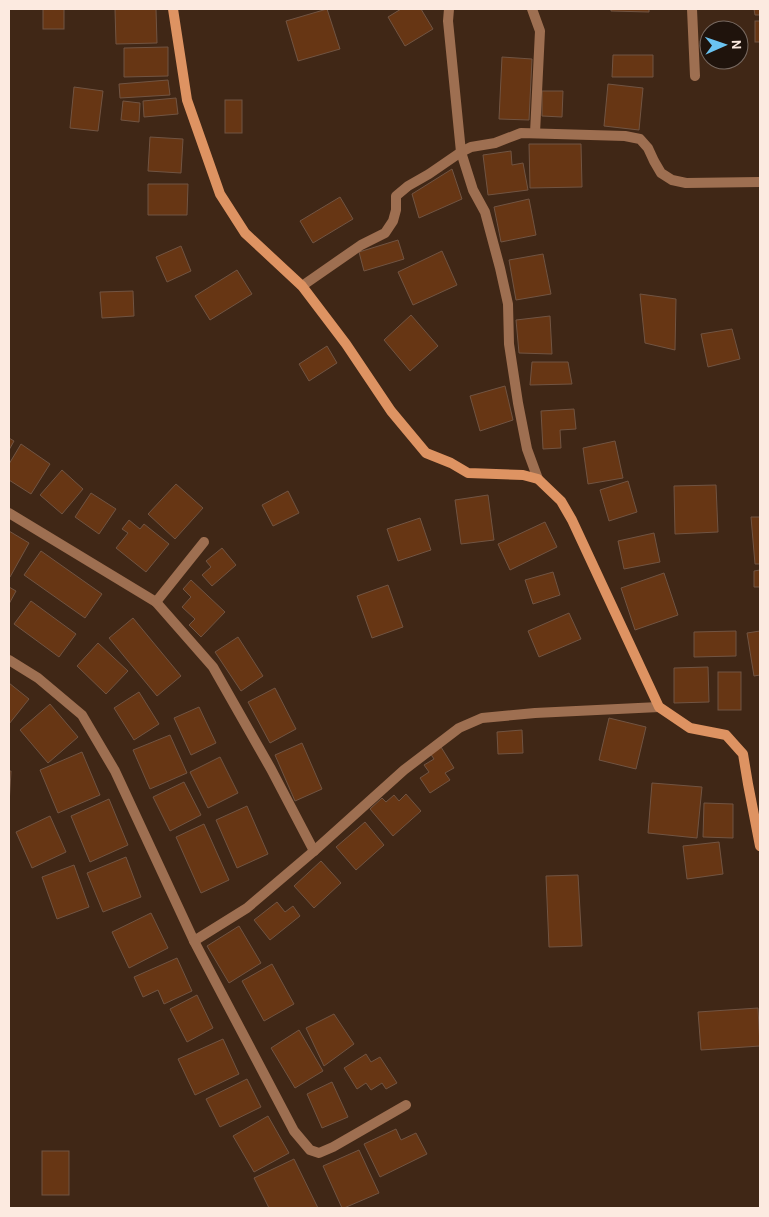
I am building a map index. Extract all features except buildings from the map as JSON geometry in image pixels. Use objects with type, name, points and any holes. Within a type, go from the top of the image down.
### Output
[{"type":"main road","points":[[173,9],[187,100],[220,194],[245,234],[302,286],[346,344],[391,411],[426,453],[468,473],[523,476],[538,479],[561,501],[572,520],[659,707],[690,728],[726,735],[743,754],[760,846]]},
{"type":"street","points":[[449,9],[448,20],[461,152],[473,190],[485,212],[500,268],[508,304],[509,344],[518,402],[527,449],[538,479]]},
{"type":"street","points":[[532,9],[540,31],[535,133]]},
{"type":"street","points":[[692,9],[695,76]]},
{"type":"street","points":[[302,286],[361,245],[385,233],[395,215],[396,196],[408,186],[471,147],[494,143],[521,133],[625,136],[640,140],[648,148],[662,173],[672,180],[686,183],[760,182]]},
{"type":"street","points":[[9,514],[156,602],[213,667],[271,769],[314,851]]},
{"type":"street","points":[[156,602],[204,542]]},
{"type":"street","points":[[9,660],[38,678],[82,715],[115,771],[194,940],[294,1131],[310,1150],[319,1154],[334,1147],[406,1105]]},
{"type":"street","points":[[194,940],[246,908],[314,851],[404,770],[459,728],[482,718],[536,713],[659,707]]}]
